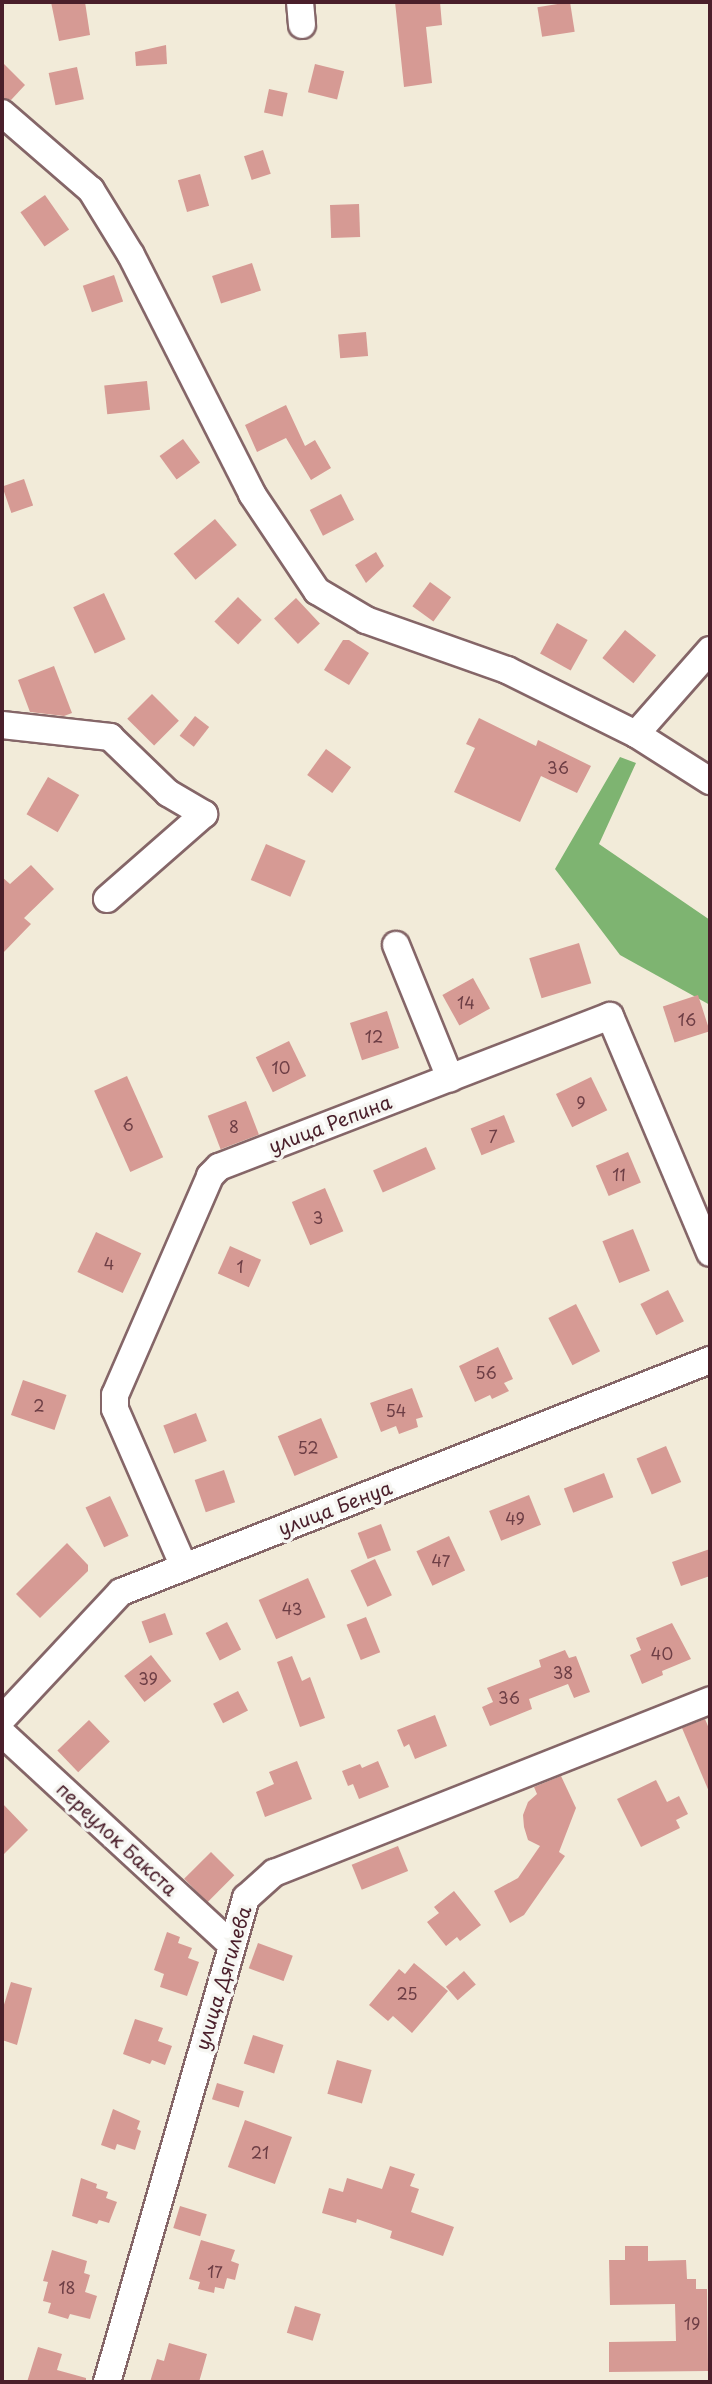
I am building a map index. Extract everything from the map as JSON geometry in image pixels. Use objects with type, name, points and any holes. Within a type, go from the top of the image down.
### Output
[{"type":"street","points":[[2,113],[91,190],[131,254],[252,494],[317,591],[366,620],[507,670],[636,734],[710,781]]},
{"type":"street","points":[[636,734],[710,650]]},
{"type":"street","points":[[2,725],[110,737],[168,793],[204,814],[107,898]]},
{"type":"street","points":[[396,945],[450,1078]]},
{"type":"street","name":"улица Репина","points":[[184,1567],[115,1409],[116,1395],[210,1176],[219,1167],[610,1016],[710,1253]]},
{"type":"street","name":"улица Бенуа","points":[[2,1719],[121,1592],[710,1360]]},
{"type":"street","name":"улица Дягилева","points":[[107,2382],[246,1898],[274,1873],[710,1700]]},
{"type":"street","name":"переулок Бакста","points":[[2,1733],[231,1944]]},
{"type":"green space","points":[[620,757],[636,763],[599,844],[710,920],[710,1005],[620,955],[555,869]]},
{"type":"building","points":[[51,2],[85,2],[90,35],[59,41]]},
{"type":"building","points":[[395,2],[440,2],[442,25],[426,27],[432,83],[404,87]]},
{"type":"building","points":[[570,2],[575,32],[542,37],[537,7]]},
{"type":"building","points":[[166,45],[167,64],[136,66],[135,52]]},
{"type":"building","points":[[2,62],[25,85],[11,100],[2,98]]},
{"type":"building","points":[[315,64],[344,71],[337,99],[308,92]]},
{"type":"building","points":[[77,67],[84,99],[55,105],[49,73]]},
{"type":"building","points":[[269,89],[288,93],[283,116],[264,112]]},
{"type":"building","points":[[263,150],[271,174],[252,180],[244,156]]},
{"type":"building","points":[[200,174],[209,206],[187,212],[178,180]]},
{"type":"building","points":[[45,195],[69,229],[45,247],[20,212]]},
{"type":"building","points":[[359,204],[360,237],[331,238],[330,205]]},
{"type":"building","points":[[252,263],[261,291],[221,304],[212,276]]},
{"type":"building","points":[[114,275],[123,301],[92,312],[83,286]]},
{"type":"building","points":[[366,332],[368,356],[340,358],[338,334]]},
{"type":"building","points":[[147,381],[150,410],[107,414],[104,385]]},
{"type":"building","points":[[286,405],[305,446],[315,440],[331,468],[311,480],[286,438],[257,452],[245,425]]},
{"type":"building","points":[[183,439],[200,462],[177,480],[160,456]]},
{"type":"building","points":[[24,479],[33,505],[11,513],[2,486]]},
{"type":"building","points":[[341,494],[354,520],[323,536],[310,510]]},
{"type":"building","points":[[215,519],[237,545],[195,580],[174,554]]},
{"type":"building","points":[[376,552],[384,566],[366,583],[355,565]]},
{"type":"building","points":[[430,582],[451,597],[433,622],[412,606]]},
{"type":"building","points":[[104,593],[126,639],[95,654],[73,607]]},
{"type":"building","points":[[238,597],[262,620],[238,644],[214,621]]},
{"type":"building","points":[[296,598],[320,624],[298,644],[274,618]]},
{"type":"building","points":[[557,623],[588,640],[571,671],[540,654]]},
{"type":"building","points":[[625,630],[656,655],[633,683],[602,658]]},
{"type":"building","points":[[343,640],[349,640],[369,653],[349,685],[324,670]]},
{"type":"building","points":[[54,666],[72,713],[64,716],[30,712],[18,680]]},
{"type":"building","points":[[152,694],[179,721],[154,746],[127,719]]},
{"type":"building","points":[[195,716],[209,727],[194,747],[180,736]]},
{"type":"building","points":[[479,718],[536,746],[538,740],[591,766],[577,793],[541,776],[520,822],[454,792],[475,748],[466,744]]},
{"type":"building","points":[[326,749],[351,767],[332,793],[307,775]]},
{"type":"building","points":[[48,777],[79,795],[58,832],[26,814]]},
{"type":"building","points":[[266,844],[306,861],[290,897],[251,880]]},
{"type":"building","points":[[31,865],[54,889],[24,918],[31,924],[2,954],[2,877],[10,884]]},
{"type":"building","points":[[579,943],[591,983],[542,998],[529,958]]},
{"type":"building","points":[[473,978],[490,1009],[459,1026],[442,995]]},
{"type":"building","points":[[698,995],[710,1031],[675,1043],[663,1006]]},
{"type":"building","points":[[387,1011],[399,1048],[362,1060],[350,1023]]},
{"type":"building","points":[[289,1041],[306,1076],[273,1092],[256,1057]]},
{"type":"building","points":[[127,1076],[163,1157],[130,1172],[94,1091]]},
{"type":"building","points":[[591,1077],[607,1110],[572,1127],[556,1094]]},
{"type":"building","points":[[246,1101],[259,1135],[221,1149],[208,1116]]},
{"type":"building","points":[[504,1115],[515,1142],[481,1155],[471,1128]]},
{"type":"building","points":[[426,1147],[436,1169],[383,1193],[373,1171]]},
{"type":"building","points":[[628,1152],[641,1182],[609,1196],[596,1166]]},
{"type":"building","points":[[325,1188],[343,1231],[310,1245],[292,1202]]},
{"type":"building","points":[[633,1229],[650,1271],[619,1283],[602,1241]]},
{"type":"building","points":[[96,1232],[141,1253],[123,1293],[77,1272]]},
{"type":"building","points":[[230,1246],[261,1260],[249,1287],[218,1273]]},
{"type":"building","points":[[668,1290],[684,1321],[656,1335],[640,1304]]},
{"type":"building","points":[[576,1304],[600,1351],[572,1365],[548,1318]]},
{"type":"building","points":[[498,1347],[513,1379],[504,1383],[509,1391],[492,1399],[490,1395],[475,1402],[459,1366]]},
{"type":"building","points":[[23,1380],[66,1395],[54,1430],[11,1415]]},
{"type":"building","points":[[412,1388],[423,1417],[416,1419],[418,1427],[399,1434],[396,1426],[381,1432],[370,1403]]},
{"type":"building","points":[[196,1413],[207,1441],[174,1454],[163,1426]]},
{"type":"building","points":[[321,1418],[338,1458],[295,1476],[278,1436]]},
{"type":"building","points":[[666,1446],[681,1482],[652,1494],[637,1459]]},
{"type":"building","points":[[224,1470],[235,1502],[206,1512],[195,1480]]},
{"type":"building","points":[[604,1473],[613,1497],[573,1513],[564,1488]]},
{"type":"building","points":[[529,1495],[541,1525],[501,1541],[489,1511]]},
{"type":"building","points":[[110,1496],[129,1536],[104,1547],[86,1507]]},
{"type":"building","points":[[381,1524],[391,1550],[368,1559],[358,1533]]},
{"type":"building","points":[[449,1536],[465,1570],[432,1586],[416,1551]]},
{"type":"building","points":[[67,1543],[88,1565],[88,1571],[40,1618],[16,1594]]},
{"type":"building","points":[[710,1549],[710,1576],[681,1586],[672,1562]]},
{"type":"building","points":[[375,1559],[392,1595],[367,1607],[351,1570]]},
{"type":"building","points":[[308,1578],[325,1617],[276,1639],[259,1600]]},
{"type":"building","points":[[165,1613],[173,1635],[149,1643],[142,1622]]},
{"type":"building","points":[[366,1617],[380,1652],[361,1660],[347,1625]]},
{"type":"building","points":[[227,1622],[241,1650],[220,1661],[206,1633]]},
{"type":"building","points":[[672,1623],[691,1659],[662,1671],[663,1675],[642,1684],[630,1655],[641,1650],[636,1638]]},
{"type":"building","points":[[565,1650],[569,1658],[576,1656],[590,1692],[574,1698],[568,1684],[529,1699],[532,1709],[490,1726],[482,1707],[493,1702],[487,1688],[541,1667],[539,1660]]},
{"type":"building","points":[[151,1655],[171,1681],[145,1702],[124,1676]]},
{"type":"building","points":[[292,1656],[302,1681],[310,1677],[325,1718],[300,1727],[277,1662]]},
{"type":"building","points":[[238,1691],[248,1711],[223,1723],[213,1704]]},
{"type":"building","points":[[435,1715],[447,1746],[415,1759],[409,1744],[404,1747],[397,1730]]},
{"type":"building","points":[[705,1719],[710,1731],[710,1794],[682,1728]]},
{"type":"building","points":[[89,1720],[110,1742],[78,1772],[57,1751]]},
{"type":"building","points":[[297,1761],[312,1799],[265,1817],[256,1792],[274,1784],[269,1772]]},
{"type":"building","points":[[378,1761],[389,1787],[359,1799],[353,1784],[348,1786],[342,1771],[360,1764],[362,1768]]},
{"type":"building","points":[[561,1776],[576,1808],[559,1852],[565,1856],[524,1915],[510,1923],[494,1891],[518,1878],[540,1846],[528,1840],[524,1827],[523,1815],[528,1802],[537,1794],[534,1787]]},
{"type":"building","points":[[656,1780],[667,1802],[679,1796],[688,1814],[676,1820],[680,1828],[641,1847],[617,1799]]},
{"type":"building","points":[[2,1803],[28,1830],[2,1856]]},
{"type":"building","points":[[398,1846],[408,1871],[362,1890],[352,1865]]},
{"type":"building","points":[[211,1852],[234,1875],[207,1902],[184,1879]]},
{"type":"building","points":[[454,1891],[481,1925],[460,1941],[457,1937],[446,1946],[427,1922],[439,1913],[434,1907]]},
{"type":"building","points":[[167,1932],[180,1937],[178,1943],[192,1948],[188,1958],[199,1962],[187,1996],[160,1987],[164,1974],[154,1970]]},
{"type":"building","points":[[258,1943],[293,1956],[284,1981],[249,1968]]},
{"type":"building","points":[[414,1963],[448,1991],[412,2033],[393,2016],[388,2021],[369,2005],[399,1969],[405,1974]]},
{"type":"building","points":[[464,1971],[476,1985],[458,2000],[446,1987]]},
{"type":"building","points":[[11,1982],[32,1988],[17,2045],[2,2040],[2,2011]]},
{"type":"building","points":[[135,2019],[163,2028],[158,2041],[172,2046],[165,2065],[152,2060],[150,2064],[123,2054]]},
{"type":"building","points":[[253,2035],[283,2045],[274,2073],[244,2064]]},
{"type":"building","points":[[337,2060],[372,2070],[362,2104],[327,2094]]},
{"type":"building","points":[[217,2083],[244,2091],[239,2107],[212,2099]]},
{"type":"building","points":[[113,2109],[140,2121],[137,2129],[141,2131],[135,2150],[117,2144],[115,2150],[101,2145]]},
{"type":"building","points":[[245,2120],[292,2137],[275,2184],[228,2167]]},
{"type":"building","points":[[390,2166],[415,2174],[410,2186],[419,2189],[411,2212],[454,2227],[443,2256],[390,2238],[392,2231],[357,2219],[356,2223],[322,2213],[329,2188],[343,2192],[347,2178],[382,2189]]},
{"type":"building","points":[[81,2178],[97,2184],[96,2188],[108,2192],[106,2198],[117,2202],[109,2223],[99,2220],[97,2224],[72,2216]]},
{"type":"building","points":[[180,2206],[207,2214],[200,2236],[173,2228]]},
{"type":"building","points":[[201,2240],[235,2250],[231,2261],[239,2264],[235,2280],[227,2278],[224,2289],[215,2287],[214,2293],[198,2289],[200,2282],[189,2279]]},
{"type":"building","points":[[625,2246],[648,2246],[648,2261],[686,2260],[687,2279],[696,2279],[696,2289],[707,2289],[708,2371],[609,2372],[609,2342],[676,2341],[675,2304],[610,2305],[609,2260],[625,2260]]},
{"type":"building","points":[[52,2250],[87,2261],[84,2273],[90,2275],[85,2292],[97,2296],[90,2319],[70,2314],[68,2319],[48,2313],[51,2303],[43,2301],[48,2282],[43,2281]]},
{"type":"building","points":[[295,2306],[321,2314],[313,2341],[287,2333]]},
{"type":"building","points":[[169,2343],[207,2354],[199,2382],[150,2382],[157,2359],[164,2361]]},
{"type":"building","points":[[38,2347],[62,2354],[57,2370],[86,2378],[86,2382],[27,2382]]}]
